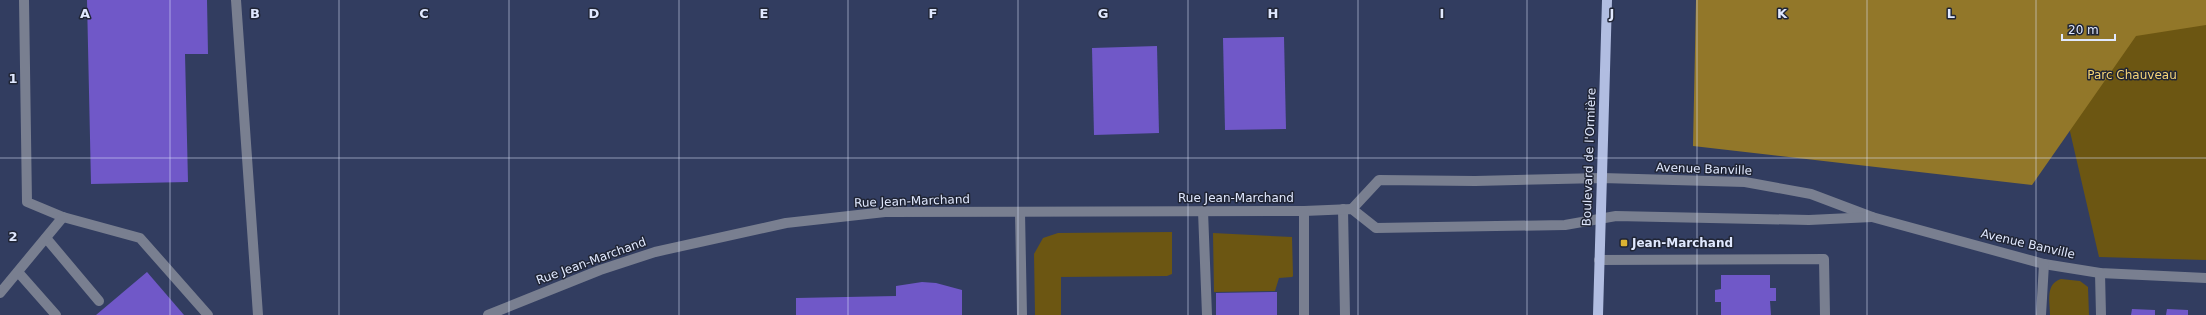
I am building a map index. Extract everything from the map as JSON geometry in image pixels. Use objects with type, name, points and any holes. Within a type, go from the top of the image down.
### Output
[{"type":"main road","name":"Boulevard de l'Ormière","points":[[1598,315],[1607,0]]},
{"type":"street","points":[[24,0],[27,202],[63,217],[140,238],[208,315]]},
{"type":"street","points":[[236,0],[258,315]]},
{"type":"street","points":[[1345,315],[1347,209],[1379,180],[1475,181],[1602,178]]},
{"type":"street","name":"Avenue Banville","points":[[1602,178],[1745,182],[1812,194],[1872,217],[2044,264],[2100,273],[2206,278]]},
{"type":"street","points":[[1347,209],[1376,228],[1565,225],[1600,218]]},
{"type":"street","name":"Rue Jean-Marchand","points":[[488,315],[593,272],[655,252],[786,223],[885,212],[1304,211],[1347,209]]},
{"type":"street","points":[[1203,211],[1207,315]]},
{"type":"street","points":[[1304,211],[1304,315]]},
{"type":"street","points":[[1020,212],[1022,315]]},
{"type":"street","name":"Avenue Banville","points":[[1600,218],[1616,216],[1809,220],[1872,217]]},
{"type":"street","points":[[0,293],[63,217]]},
{"type":"street","points":[[46,238],[99,300]]},
{"type":"street","points":[[1599,260],[1824,259],[1825,315]]},
{"type":"street","points":[[2041,315],[2044,264]]},
{"type":"street","points":[[18,272],[56,315]]},
{"type":"street","points":[[2100,273],[2100,315]]},
{"type":"green space","name":"Parc Chauveau","points":[[2206,0],[2206,260],[2099,257],[2050,45]]},
{"type":"green space","points":[[1172,232],[1172,274],[1167,276],[1061,277],[1061,315],[1035,315],[1034,254],[1043,238],[1058,233]]},
{"type":"green space","points":[[1213,233],[1292,237],[1293,276],[1279,278],[1275,291],[1214,292]]},
{"type":"green space","points":[[2061,279],[2080,281],[2088,287],[2089,315],[2050,315],[2050,289],[2056,281]]},
{"type":"shaded area","points":[[1696,0],[2206,0],[2206,25],[2136,36],[2032,185],[1693,146]]},
{"type":"building","points":[[87,0],[207,0],[208,54],[185,54],[188,182],[91,184]]},
{"type":"building","points":[[1284,37],[1286,129],[1225,130],[1223,38]]},
{"type":"building","points":[[1157,46],[1159,133],[1094,135],[1092,48]]},
{"type":"building","points":[[147,272],[184,315],[96,315]]},
{"type":"building","points":[[1721,275],[1770,275],[1770,288],[1776,288],[1776,301],[1770,301],[1771,315],[1721,315],[1721,302],[1715,302],[1715,290],[1721,289]]},
{"type":"building","points":[[922,282],[936,283],[962,290],[962,315],[796,315],[796,298],[896,296],[896,286]]},
{"type":"building","points":[[1277,292],[1277,315],[1216,315],[1216,293]]},
{"type":"building","points":[[2132,309],[2155,310],[2155,315],[2131,315]]},
{"type":"building","points":[[2167,309],[2188,310],[2188,315],[2166,315]]},
{"type":"place","name":"Jean-Marchand","points":[[1624,243]]}]
